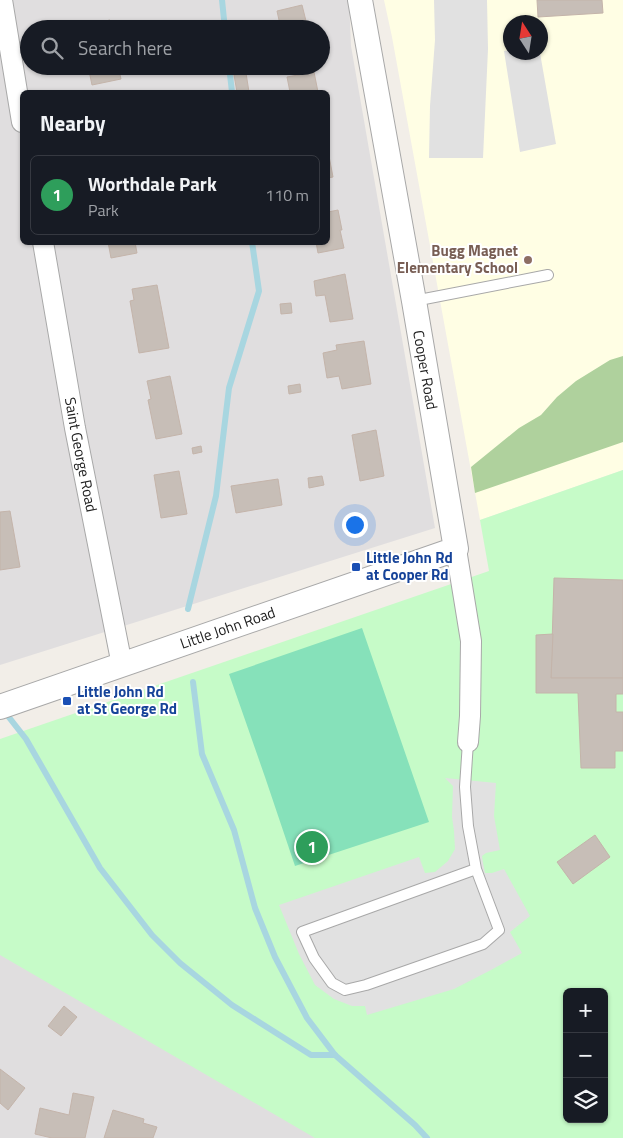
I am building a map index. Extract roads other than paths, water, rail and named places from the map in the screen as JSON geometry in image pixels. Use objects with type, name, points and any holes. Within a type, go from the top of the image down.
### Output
[{"type":"street","points":[[2,0],[20,110]]},
{"type":"street","name":"Cooper Road","points":[[360,0],[414,301],[470,640],[468,742]]},
{"type":"street","name":"Saint George Road","points":[[44,245],[75,428],[122,665]]},
{"type":"street","name":"Little John Road","points":[[0,707],[456,549]]},
{"type":"lane","points":[[414,301],[548,275]]},
{"type":"lane","points":[[468,742],[465,787],[468,826],[476,869],[499,930],[483,944],[366,985],[345,990],[332,983],[314,958],[302,932],[476,869]]},
{"type":"waterway","points":[[222,0],[224,20]]},
{"type":"waterway","points":[[230,75],[232,90]]},
{"type":"waterway","points":[[188,609],[216,496],[229,388],[259,291],[252,245]]},
{"type":"waterway","points":[[193,682],[202,754],[234,830],[255,908],[275,957],[307,1018],[335,1055],[415,1125],[427,1138]]},
{"type":"waterway","points":[[4,711],[26,739],[100,868],[152,935],[180,963],[232,1005],[311,1055],[335,1055]]},
{"type":"place","name":"Bugg Magnet Elementary School","points":[[528,260]]},
{"type":"place","name":"Little John Rd at Cooper Rd","points":[[356,567]]},
{"type":"place","name":"Little John Rd at St George Rd","points":[[67,701]]},
{"type":"place","name":"Worthdale Park","points":[[312,847]]}]
